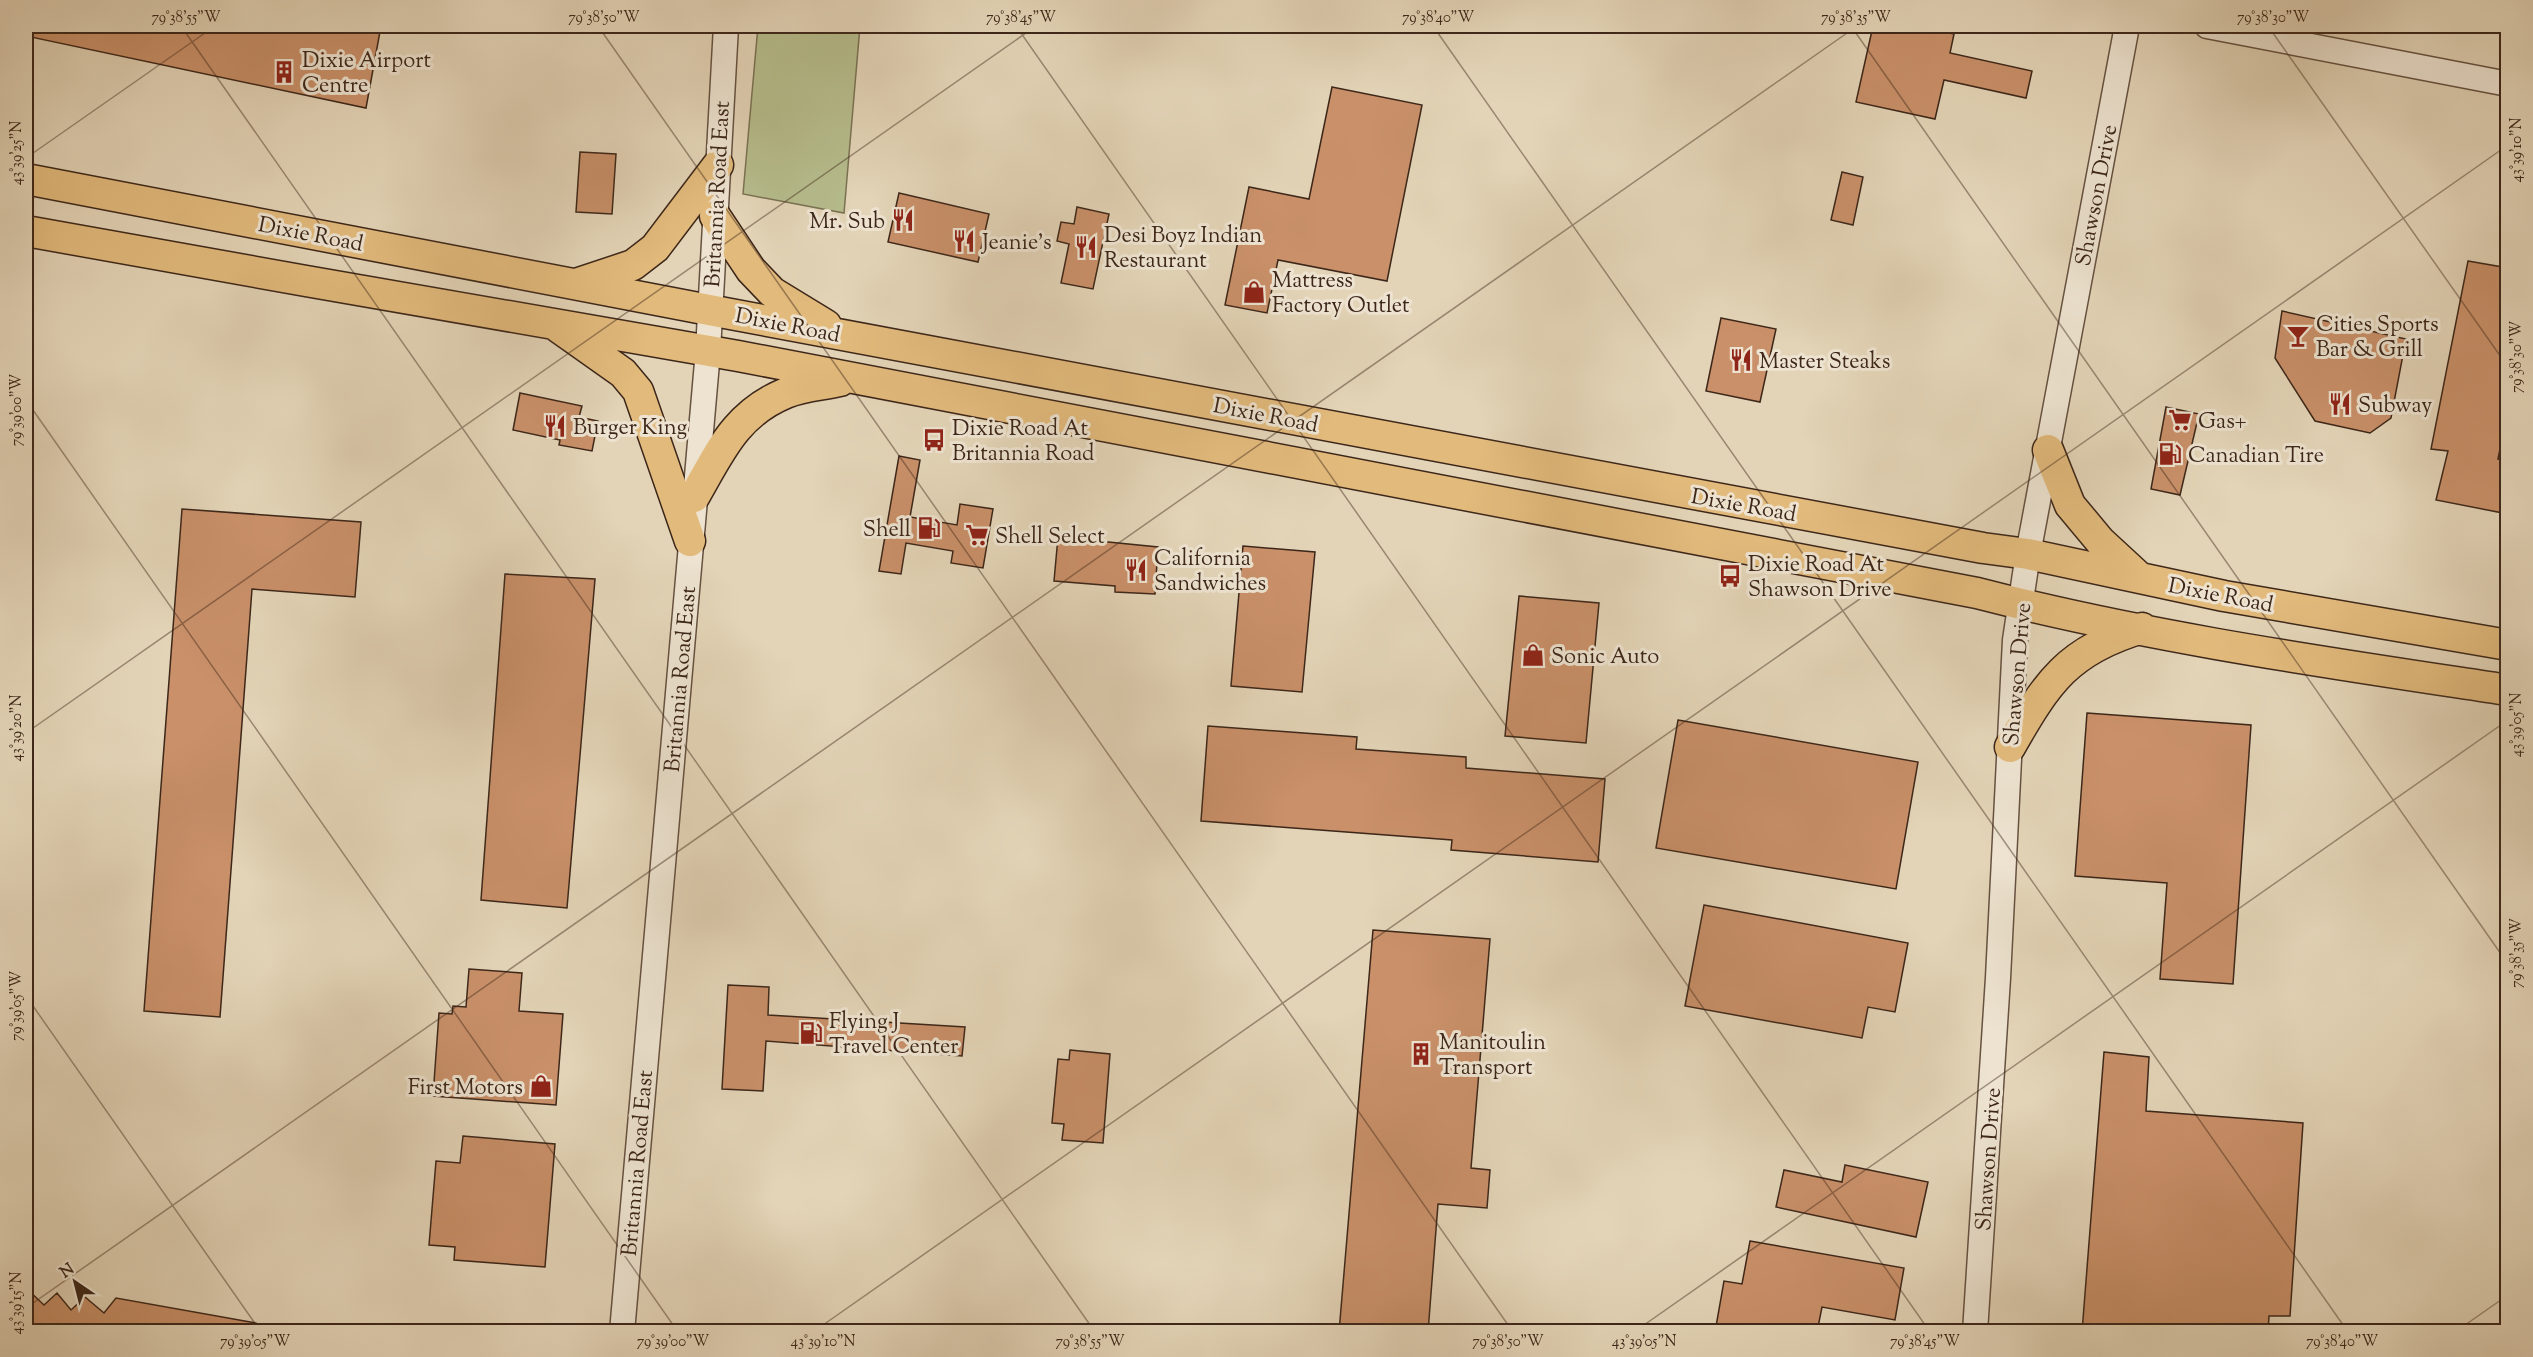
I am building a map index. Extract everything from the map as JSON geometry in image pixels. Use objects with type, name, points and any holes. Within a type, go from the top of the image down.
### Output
[{"type":"main road","points":[[574,284],[633,265],[655,248],[718,165]]},
{"type":"main road","name":"Dixie Road","points":[[26,179],[710,310],[1983,548],[2028,554],[2224,596],[2508,645]]},
{"type":"main road","points":[[715,216],[751,270],[772,292],[842,334]]},
{"type":"main road","name":"Dixie Road","points":[[26,231],[307,283],[550,322],[708,351],[1977,593],[2021,605],[2280,655],[2508,690]]},
{"type":"main road","points":[[550,322],[623,373],[638,391],[690,541]]},
{"type":"main road","points":[[694,497],[733,429],[756,409],[787,392],[853,379]]},
{"type":"main road","points":[[2048,450],[2070,505],[2100,541],[2139,577]]},
{"type":"main road","points":[[2010,747],[2052,680],[2066,665],[2089,649],[2142,628]]},
{"type":"street","name":"Britannia Road East","points":[[622,1332],[708,351],[726,26]]},
{"type":"street","name":"Shawson Drive","points":[[1976,1332],[1998,978],[2015,640],[2028,554],[2127,26]]},
{"type":"street","points":[[2207,26],[2508,84]]},
{"type":"green space","points":[[758,26],[860,26],[844,213],[743,194]]},
{"type":"building","name":"Dixie Airport Centre","points":[[26,26],[381,26],[366,108],[26,36]]},
{"type":"building","points":[[1873,26],[1916,26],[1954,34],[1950,53],[2032,71],[2026,98],[1944,80],[1935,119],[1856,102]]},
{"type":"building","points":[[1332,87],[1422,105],[1387,281],[1278,260],[1267,313],[1225,305],[1249,187],[1309,199]]},
{"type":"building","points":[[580,152],[616,154],[612,214],[576,212]]},
{"type":"building","points":[[1842,172],[1863,177],[1853,225],[1831,220]]},
{"type":"building","points":[[899,193],[989,214],[978,262],[888,242]]},
{"type":"building","points":[[1077,207],[1109,214],[1093,289],[1061,283],[1069,244],[1057,241],[1061,222],[1074,224]]},
{"type":"building","points":[[2468,261],[2508,268],[2508,409],[2498,459],[2508,460],[2508,514],[2436,500],[2448,451],[2431,449]]},
{"type":"building","points":[[2282,311],[2406,339],[2391,418],[2370,433],[2315,421],[2275,358]]},
{"type":"building","name":"Master Steaks","points":[[1721,318],[1776,329],[1760,402],[1706,391]]},
{"type":"building","name":"Burger King","points":[[520,393],[582,406],[579,417],[598,421],[592,451],[559,445],[560,440],[513,430]]},
{"type":"building","points":[[2166,407],[2199,414],[2180,495],[2151,489]]},
{"type":"building","points":[[899,456],[920,460],[910,517],[957,525],[960,504],[993,509],[983,568],[951,563],[953,551],[906,543],[901,574],[879,571]]},
{"type":"building","points":[[182,509],[361,522],[355,597],[252,589],[220,1017],[144,1011]]},
{"type":"building","points":[[1058,537],[1158,547],[1155,594],[1115,592],[1115,586],[1054,581]]},
{"type":"building","points":[[1243,546],[1315,552],[1302,692],[1231,686]]},
{"type":"building","points":[[505,574],[595,579],[567,908],[481,900]]},
{"type":"building","points":[[1519,596],[1599,603],[1586,743],[1505,736]]},
{"type":"building","points":[[2087,713],[2251,725],[2233,984],[2160,979],[2167,883],[2075,876]]},
{"type":"building","points":[[1678,720],[1918,762],[1896,889],[1656,848]]},
{"type":"building","points":[[1208,726],[1357,737],[1356,749],[1466,757],[1466,768],[1605,779],[1598,862],[1451,850],[1452,840],[1201,821]]},
{"type":"building","points":[[1704,905],[1908,943],[1895,1012],[1868,1007],[1862,1038],[1685,1006]]},
{"type":"building","name":"Manitoulin Transport","points":[[1373,930],[1490,939],[1471,1168],[1490,1170],[1487,1208],[1438,1204],[1428,1332],[1339,1332]]},
{"type":"building","points":[[469,969],[522,973],[519,1011],[563,1014],[556,1105],[433,1096],[439,1013],[452,1014],[453,1006],[466,1007]]},
{"type":"building","points":[[728,985],[769,987],[768,1015],[965,1027],[962,1056],[766,1041],[763,1091],[722,1089]]},
{"type":"building","points":[[1070,1050],[1110,1054],[1103,1143],[1062,1140],[1064,1124],[1052,1123],[1058,1059],[1069,1060]]},
{"type":"building","points":[[2104,1052],[2149,1057],[2146,1111],[2303,1123],[2290,1316],[2269,1316],[2268,1332],[2082,1332]]},
{"type":"building","points":[[463,1136],[555,1144],[545,1267],[454,1260],[455,1247],[429,1245],[436,1161],[460,1163]]},
{"type":"building","points":[[1845,1165],[1928,1182],[1916,1237],[1776,1207],[1784,1170],[1842,1182]]},
{"type":"building","points":[[1750,1241],[1904,1268],[1895,1320],[1822,1307],[1817,1332],[1715,1332],[1724,1281],[1742,1284]]},
{"type":"building","points":[[26,1288],[44,1305],[57,1293],[71,1310],[85,1297],[104,1313],[116,1298],[256,1323],[255,1332],[26,1332]]},
{"type":"place","name":"Dixie Airport Centre","points":[[284,72]]},
{"type":"place","name":"Mr. Sub","points":[[903,220]]},
{"type":"place","name":"Jeanie's","points":[[964,241]]},
{"type":"place","name":"Desi Boyz Indian Restaurant","points":[[1086,247]]},
{"type":"place","name":"Mattress Factory Outlet","points":[[1254,292]]},
{"type":"place","name":"Cities Sports Bar & Grill","points":[[2298,336]]},
{"type":"place","name":"Master Steaks","points":[[1741,360]]},
{"type":"place","name":"Subway","points":[[2340,404]]},
{"type":"place","name":"Gas+","points":[[2180,420]]},
{"type":"place","name":"Burger King","points":[[555,426]]},
{"type":"place","name":"Dixie Road At Britannia Road","points":[[934,440]]},
{"type":"place","name":"Canadian Tire","points":[[2170,454]]},
{"type":"place","name":"Shell","points":[[929,528]]},
{"type":"place","name":"Shell Select","points":[[977,535]]},
{"type":"place","name":"California Sandwiches","points":[[1136,570]]},
{"type":"place","name":"Dixie Road At Shawson Drive","points":[[1730,576]]},
{"type":"place","name":"Sonic Auto","points":[[1533,655]]},
{"type":"place","name":"Flying J Travel Center","points":[[811,1033]]},
{"type":"place","name":"Manitoulin Transport","points":[[1421,1054]]},
{"type":"place","name":"First Motors","points":[[541,1086]]}]
